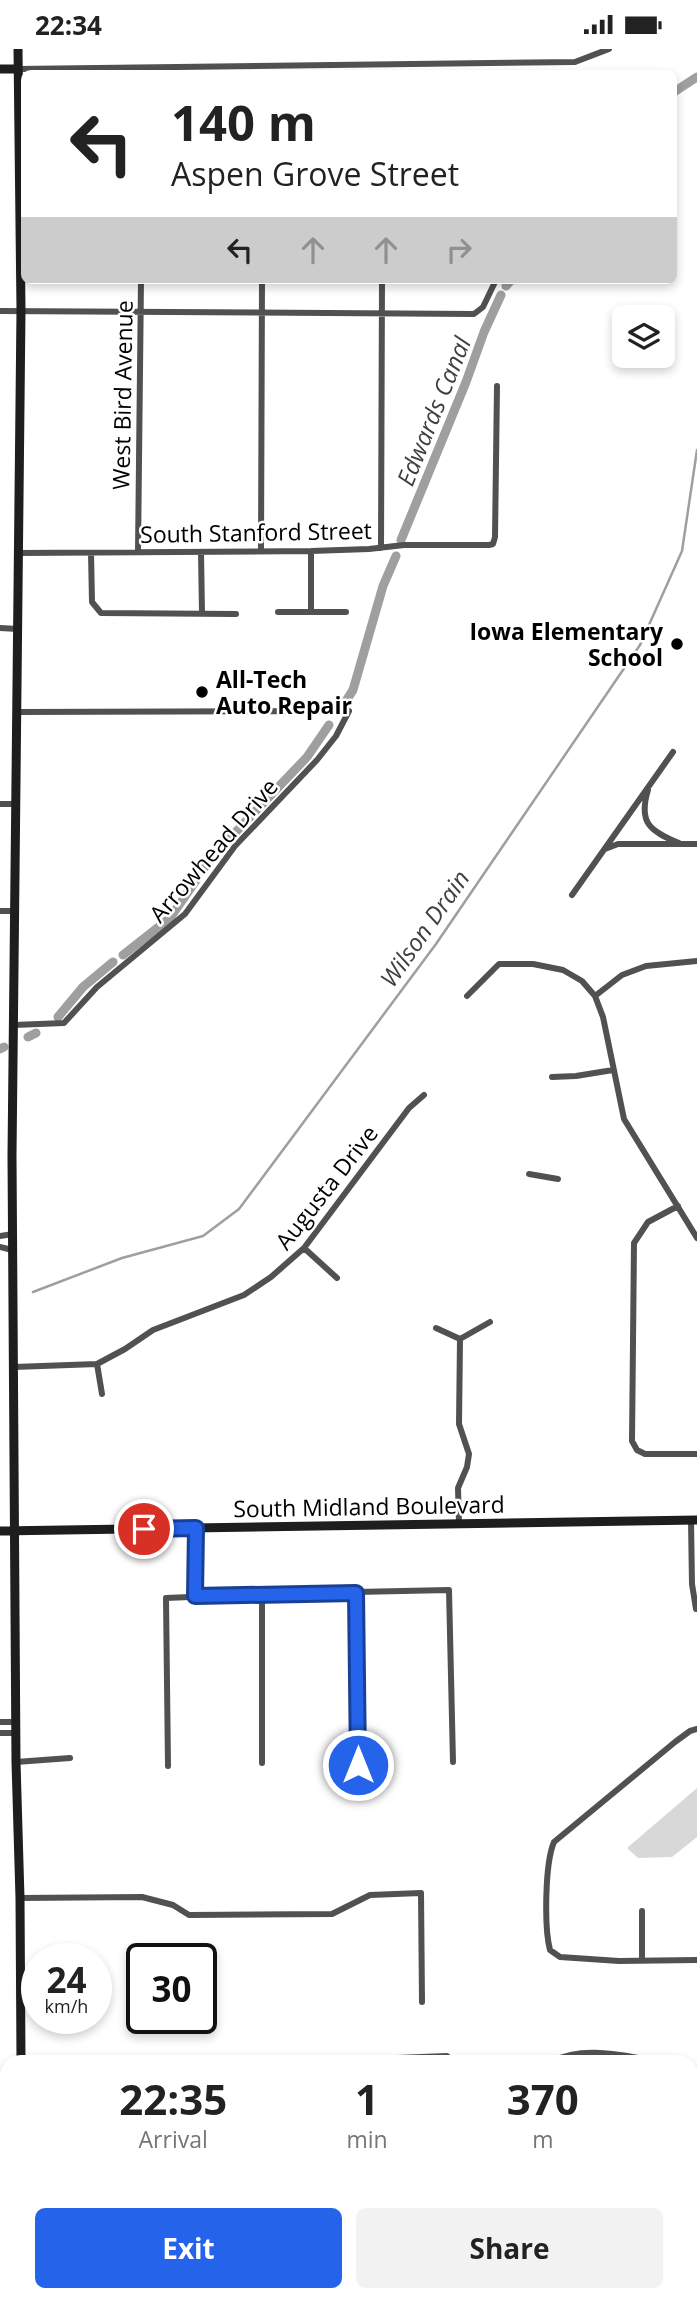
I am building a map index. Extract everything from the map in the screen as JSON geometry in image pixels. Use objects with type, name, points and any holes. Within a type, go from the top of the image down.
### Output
[{"type":"main road","points":[[18,49],[21,310],[12,1250],[21,2055]]},
{"type":"main road","points":[[0,69],[17,69]]},
{"type":"main road","name":"South Midland Boulevard","points":[[0,1531],[694,1520]]},
{"type":"street","points":[[163,70],[262,65],[575,62],[609,49]]},
{"type":"street","points":[[499,62],[499,70]]},
{"type":"street","points":[[380,64],[380,70]]},
{"type":"street","points":[[262,65],[262,70]]},
{"type":"street","points":[[17,69],[80,70]]},
{"type":"street","name":"West Bird Avenue","points":[[138,552],[141,284]]},
{"type":"street","points":[[261,551],[262,284]]},
{"type":"street","points":[[381,548],[382,284]]},
{"type":"street","points":[[0,311],[474,314],[483,307],[494,284]]},
{"type":"street","name":"South Stanford Street","points":[[19,553],[311,551],[493,544],[497,386]]},
{"type":"street","points":[[311,551],[311,612]]},
{"type":"street","points":[[201,552],[202,613]]},
{"type":"street","points":[[91,553],[92,602],[101,613],[236,614]]},
{"type":"street","points":[[278,612],[346,612]]},
{"type":"street","points":[[0,628],[18,629]]},
{"type":"street","name":"Arrowhead Drive","points":[[14,1025],[64,1023],[97,987],[174,925],[193,904],[235,846],[317,760],[349,711],[18,712]]},
{"type":"street","points":[[572,895],[673,752]]},
{"type":"street","points":[[649,785],[644,803],[644,818],[656,832],[682,844]]},
{"type":"street","points":[[0,804],[15,804]]},
{"type":"street","points":[[603,850],[618,844],[697,844]]},
{"type":"street","points":[[0,911],[14,911]]},
{"type":"street","points":[[595,996],[622,975],[646,965],[697,961]]},
{"type":"street","points":[[467,996],[499,964],[533,964],[564,970],[582,981],[595,996],[603,1017],[624,1119],[697,1238]]},
{"type":"street","points":[[552,1077],[612,1070]]},
{"type":"street","name":"Augusta Drive","points":[[14,1367],[97,1364],[153,1330],[244,1296],[304,1248],[410,1108],[424,1094]]},
{"type":"street","points":[[529,1174],[558,1179]]},
{"type":"street","points":[[678,1206],[648,1222],[634,1243],[632,1441],[637,1450],[645,1454],[697,1454]]},
{"type":"street","points":[[0,1236],[13,1234]]},
{"type":"street","points":[[0,1247],[12,1250]]},
{"type":"street","points":[[304,1248],[337,1278]]},
{"type":"street","points":[[460,1339],[490,1322]]},
{"type":"street","points":[[436,1328],[460,1339]]},
{"type":"street","points":[[458,1523],[458,1487],[467,1467],[469,1454],[459,1424],[460,1339]]},
{"type":"street","points":[[97,1364],[102,1394]]},
{"type":"street","points":[[694,1520],[692,1584],[696,1609]]},
{"type":"street","points":[[195,1596],[196,1528]]},
{"type":"street","points":[[168,1766],[166,1598],[449,1590],[453,1762]]},
{"type":"street","points":[[356,1593],[358,1765]]},
{"type":"street","points":[[262,1594],[262,1763]]},
{"type":"street","points":[[0,1722],[16,1722]]},
{"type":"street","points":[[697,1729],[675,1742],[554,1842],[550,1852],[547,1940],[550,1950],[560,1957],[619,1961],[697,1960]]},
{"type":"street","points":[[0,1734],[16,1733]]},
{"type":"street","points":[[16,1762],[70,1758]]},
{"type":"street","points":[[20,1898],[142,1897],[173,1905],[189,1915],[332,1914],[370,1895],[421,1893],[422,2002]]},
{"type":"street","points":[[642,1911],[642,1960]]},
{"type":"street","points":[[566,2055],[621,2055]]},
{"type":"shaded area","points":[[697,1788],[697,1837],[672,1857],[638,1858],[627,1848]]},
{"type":"waterway","name":"Edwards Canal","points":[[677,90],[697,77]]},
{"type":"waterway","name":"Edwards Canal","points":[[401,540],[501,295]]},
{"type":"waterway","name":"Wilson Drain","points":[[33,1292],[122,1258],[203,1236],[239,1209],[436,944],[640,645],[682,551],[697,450]]},
{"type":"waterway","name":"Edwards Canal","points":[[346,701],[353,690],[383,586],[396,556]]},
{"type":"waterway","name":"Edwards Canal","points":[[230,838],[307,757],[329,725]]},
{"type":"waterway","name":"Edwards Canal","points":[[202,871],[224,844]]},
{"type":"waterway","name":"Edwards Canal","points":[[123,955],[170,918],[197,879]]},
{"type":"waterway","name":"Edwards Canal","points":[[58,1017],[83,987],[113,962]]},
{"type":"waterway","name":"Edwards Canal","points":[[28,1037],[36,1033]]},
{"type":"waterway","name":"Edwards Canal","points":[[0,1049],[4,1047]]},
{"type":"place","name":"Iowa Elementary School","points":[[677,644]]},
{"type":"place","name":"All-Tech Auto Repair","points":[[202,692]]},
{"type":"route","points":[[144,1529],[196,1528],[195,1596],[356,1593],[358,1765]]}]
